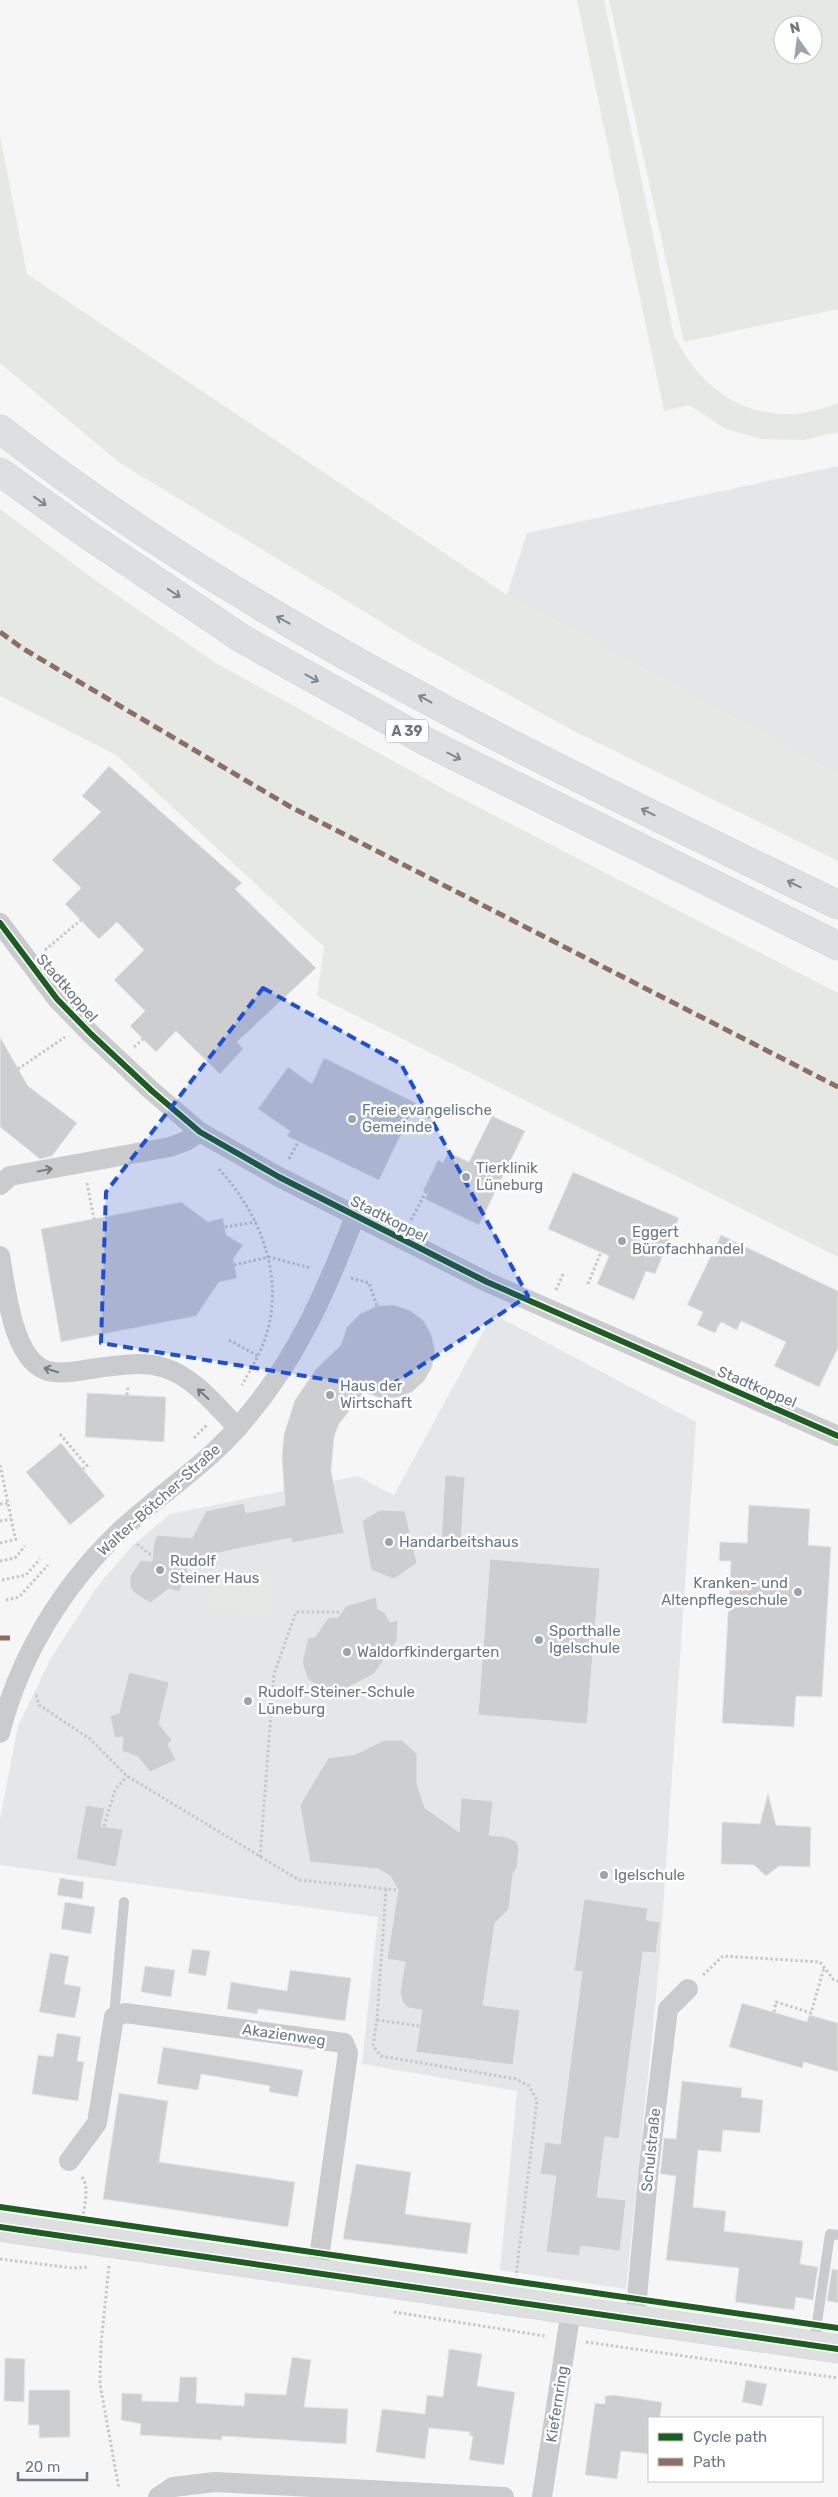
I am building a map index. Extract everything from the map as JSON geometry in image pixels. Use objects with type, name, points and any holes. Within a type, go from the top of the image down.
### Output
[{"type":"main road","name":"A 39","points":[[0,429],[108,508],[259,606],[445,710],[838,905]]},
{"type":"main road","name":"A 39","points":[[0,472],[85,533],[241,638],[428,742],[838,946]]},
{"type":"main road","points":[[0,2228],[317,2272],[826,2347]]},
{"type":"street","name":"Stadtkoppel","points":[[0,923],[29,964],[57,998],[119,1062],[200,1132],[279,1177],[401,1240],[548,1310],[838,1436]]},
{"type":"street","points":[[0,1185],[10,1176],[170,1146],[186,1141],[200,1132]]},
{"type":"street","name":"Walter-Bötcher-Straße","points":[[0,1733],[25,1664],[52,1614],[72,1585],[120,1531],[197,1468],[238,1428],[270,1390],[296,1350],[333,1274],[355,1216]]},
{"type":"street","points":[[0,1256],[15,1330],[21,1344],[32,1360],[46,1371],[61,1373],[129,1364],[166,1368],[186,1379],[238,1428]]},
{"type":"street","name":"Schulstraße","points":[[635,2319],[649,2166],[668,2009],[688,1989]]},
{"type":"street","name":"Akazienweg","points":[[114,2017],[125,2013],[344,2043],[348,2053],[317,2272]]},
{"type":"street","points":[[69,2161],[97,2123],[114,2017]]},
{"type":"street","name":"Kiefernring","points":[[542,2497],[572,2310]]},
{"type":"street","points":[[158,2497],[172,2487],[215,2482],[504,2497]]},
{"type":"lane","points":[[114,2017],[124,1902]]},
{"type":"lane","points":[[826,2347],[830,2234],[838,2235]]},
{"type":"path","points":[[29,964],[81,920]]},
{"type":"path","points":[[59,1029],[72,1044]]},
{"type":"path","points":[[18,1069],[65,1037]]},
{"type":"path","points":[[84,1162],[94,1219]]},
{"type":"path","points":[[190,1442],[240,1390],[258,1356],[268,1328],[272,1297],[269,1257],[256,1222],[236,1188],[216,1167]]},
{"type":"path","points":[[401,1240],[426,1192]]},
{"type":"path","points":[[224,1227],[256,1222]]},
{"type":"path","points":[[588,1284],[601,1252]]},
{"type":"path","points":[[229,1340],[258,1356]]},
{"type":"path","points":[[60,1434],[86,1466],[83,1469]]},
{"type":"path","points":[[0,1465],[2,1482],[16,1538],[0,1543]]},
{"type":"path","points":[[0,1504],[8,1503]]},
{"type":"path","points":[[0,1521],[11,1519]]},
{"type":"path","points":[[0,1561],[15,1558],[26,1546]]},
{"type":"path","points":[[2,1580],[26,1575],[40,1559]]},
{"type":"path","points":[[6,1600],[19,1597],[48,1565]]},
{"type":"path","points":[[260,1857],[274,1674],[296,1612],[342,1612]]},
{"type":"path","points":[[39,1705],[90,1738],[127,1776],[299,1880],[398,1890]]},
{"type":"path","points":[[104,1826],[115,1790],[127,1776]]},
{"type":"path","points":[[386,1888],[377,2020],[373,2046],[381,2056],[516,2079],[529,2086],[538,2100],[516,2273]]},
{"type":"path","points":[[688,1989],[724,1956],[820,1962],[833,1979],[838,1981]]},
{"type":"path","points":[[774,2012],[776,2002],[811,2012],[824,1968]]},
{"type":"path","points":[[377,2020],[420,2026]]},
{"type":"path","points":[[69,2161],[85,2180],[85,2201],[82,2220]]},
{"type":"path","points":[[0,2259],[73,2268],[91,2267]]},
{"type":"path","points":[[100,2266],[119,2267]]},
{"type":"path","points":[[108,2276],[101,2344],[100,2384],[120,2489]]},
{"type":"path","points":[[384,2310],[567,2340],[838,2378]]},
{"type":"highlighted area","points":[[263,988],[401,1064],[528,1296],[385,1389],[101,1343],[106,1192]]},
{"type":"shaded area","points":[[577,0],[604,0],[674,336],[688,359],[704,378],[722,394],[742,405],[764,412],[787,414],[812,411],[838,403],[838,432],[804,440],[762,439],[726,429],[689,405],[664,411]]},
{"type":"shaded area","points":[[609,0],[838,0],[838,309],[684,342]]},
{"type":"shaded area","points":[[0,136],[27,274],[507,595],[838,775],[838,861],[572,730],[419,645],[120,463],[0,363]]},
{"type":"shaded area","points":[[838,466],[838,775],[507,595],[527,533]]},
{"type":"shaded area","points":[[0,509],[95,580],[216,663],[451,793],[838,993],[838,1257],[317,996],[324,947],[116,755],[0,696]]},
{"type":"shaded area","name":"Rudolf-Steiner-Schule Lüneburg","points":[[493,1314],[696,1422],[659,1967],[626,2289],[500,2270],[517,2091],[362,2064],[378,1917],[0,1865],[0,1819],[18,1726],[51,1658],[97,1587],[132,1546],[170,1514],[357,1476],[394,1495]]},
{"type":"shaded area","points":[[209,1574],[273,1575],[273,1616],[209,1614]]},
{"type":"building","points":[[109,766],[242,883],[235,889],[316,968],[237,1042],[243,1049],[220,1074],[176,1031],[156,1052],[130,1026],[145,1011],[114,980],[144,950],[117,922],[99,939],[65,904],[81,888],[52,860],[101,812],[82,796]]},
{"type":"building","points":[[0,1037],[28,1086],[77,1123],[52,1156],[40,1159],[0,1127]]},
{"type":"building","name":"Freie evangelische Gemeinde","points":[[324,1058],[416,1103],[379,1180],[287,1136],[290,1131],[258,1109],[288,1067],[312,1084]]},
{"type":"building","name":"Tierklinik Lüneburg","points":[[492,1116],[525,1131],[479,1225],[425,1199],[428,1193],[423,1191],[438,1160],[443,1163],[448,1152],[469,1162]]},
{"type":"building","name":"Eggert Bürofachhandel","points":[[573,1172],[679,1218],[655,1274],[646,1271],[634,1300],[597,1284],[609,1256],[548,1229]]},
{"type":"building","points":[[181,1202],[208,1222],[223,1218],[226,1235],[243,1245],[233,1259],[237,1278],[219,1282],[196,1316],[61,1342],[41,1229]]},
{"type":"building","points":[[721,1235],[838,1291],[838,1348],[819,1387],[774,1366],[786,1342],[741,1321],[737,1330],[721,1322],[715,1333],[697,1325],[703,1312],[687,1305]]},
{"type":"building","points":[[394,1305],[409,1310],[423,1320],[431,1334],[435,1350],[432,1367],[424,1381],[412,1392],[396,1398],[380,1398],[364,1392],[339,1424],[334,1437],[331,1471],[344,1533],[292,1543],[291,1538],[188,1559],[187,1577],[179,1592],[169,1589],[150,1603],[133,1592],[130,1586],[130,1576],[141,1560],[152,1561],[154,1542],[157,1535],[192,1538],[206,1511],[244,1503],[246,1513],[285,1505],[282,1456],[284,1434],[295,1400],[316,1369],[341,1345],[347,1327],[360,1314],[377,1306]]},
{"type":"building","points":[[87,1393],[166,1397],[164,1442],[85,1437]]},
{"type":"building","points":[[61,1443],[105,1496],[70,1525],[26,1472]]},
{"type":"building","points":[[445,1475],[465,1477],[461,1544],[441,1543]]},
{"type":"building","points":[[749,1505],[810,1509],[808,1545],[831,1547],[822,1697],[796,1696],[794,1727],[722,1723],[731,1561],[719,1561],[720,1542],[747,1543]]},
{"type":"building","name":"Handarbeitshaus","points":[[380,1510],[405,1511],[417,1563],[394,1579],[371,1570],[362,1521]]},
{"type":"building","name":"Sporthalle Igelschule","points":[[490,1559],[600,1568],[587,1724],[478,1715]]},
{"type":"building","name":"Waldorfkindergarten","points":[[376,1597],[378,1609],[385,1613],[390,1622],[398,1620],[397,1641],[374,1674],[334,1695],[308,1680],[302,1662],[308,1638],[315,1637],[328,1618],[338,1617],[346,1606]]},
{"type":"building","points":[[129,1672],[169,1682],[159,1724],[172,1740],[168,1744],[176,1760],[150,1772],[138,1757],[122,1751],[123,1737],[115,1738],[110,1716],[119,1713]]},
{"type":"building","points":[[384,1740],[402,1740],[417,1754],[417,1784],[425,1808],[459,1832],[461,1798],[493,1801],[489,1835],[506,1837],[516,1841],[519,1849],[517,1867],[513,1874],[509,1909],[495,1923],[483,2005],[520,2010],[513,2065],[416,2052],[422,2010],[408,2008],[402,2001],[400,1991],[405,1962],[387,1959],[398,1890],[390,1876],[378,1869],[310,1862],[300,1805],[328,1758],[356,1754]]},
{"type":"building","points":[[768,1793],[776,1825],[811,1827],[810,1867],[779,1866],[766,1876],[754,1865],[721,1864],[722,1822],[760,1824]]},
{"type":"building","points":[[86,1805],[105,1808],[101,1826],[123,1829],[116,1867],[76,1859]]},
{"type":"building","points":[[60,1878],[84,1882],[82,1899],[57,1895]]},
{"type":"building","points":[[584,1899],[648,1908],[646,1920],[660,1922],[656,1953],[643,1952],[619,2139],[605,2137],[597,2197],[626,2200],[620,2251],[581,2246],[579,2256],[546,2252],[556,2176],[540,2174],[545,2142],[560,2144],[582,1972],[574,1971]]},
{"type":"building","points":[[65,1902],[95,1907],[91,1934],[61,1929]]},
{"type":"building","points":[[192,1949],[210,1951],[206,1976],[188,1973]]},
{"type":"building","points":[[50,1953],[69,1956],[64,1984],[81,1987],[75,2018],[39,2012]]},
{"type":"building","points":[[145,1966],[175,1970],[171,1997],[141,1992]]},
{"type":"building","points":[[290,1970],[351,1978],[345,2021],[258,2009],[257,2014],[227,2009],[231,1982],[287,1991]]},
{"type":"building","points":[[742,2003],[807,2022],[809,2015],[838,2023],[838,2072],[804,2062],[802,2068],[729,2047]]},
{"type":"building","points":[[57,2033],[81,2037],[77,2061],[84,2062],[78,2101],[32,2094],[38,2055],[53,2057]]},
{"type":"building","points":[[163,2047],[303,2070],[298,2097],[269,2092],[270,2086],[201,2074],[198,2090],[157,2084]]},
{"type":"building","points":[[682,2081],[742,2088],[741,2097],[763,2100],[760,2133],[723,2130],[721,2152],[698,2150],[693,2207],[726,2211],[724,2231],[803,2241],[800,2264],[818,2267],[813,2300],[796,2297],[794,2310],[735,2302],[739,2268],[666,2260],[676,2176],[660,2174],[664,2138],[676,2139]]},
{"type":"building","points":[[119,2093],[168,2101],[159,2162],[295,2182],[288,2227],[103,2199]]},
{"type":"building","points":[[356,2164],[411,2172],[405,2214],[471,2223],[467,2254],[343,2239]]},
{"type":"building","points":[[832,2269],[838,2270],[838,2303],[827,2301]]},
{"type":"building","points":[[449,2349],[482,2354],[477,2386],[515,2392],[504,2465],[469,2460],[473,2436],[469,2435],[470,2432],[429,2428],[425,2459],[376,2452],[382,2409],[425,2414],[427,2395],[443,2397]]},
{"type":"building","points":[[292,2357],[311,2360],[304,2407],[348,2409],[346,2444],[222,2436],[222,2440],[140,2435],[141,2424],[121,2420],[122,2393],[142,2394],[142,2401],[178,2402],[180,2377],[197,2377],[196,2403],[244,2406],[245,2393],[286,2395]]},
{"type":"building","points":[[5,2358],[25,2359],[24,2402],[4,2401]]},
{"type":"building","points":[[746,2380],[767,2384],[762,2406],[742,2402]]},
{"type":"building","points":[[29,2390],[70,2390],[70,2437],[39,2438],[39,2425],[28,2425]]},
{"type":"building","points":[[613,2395],[662,2402],[660,2417],[648,2417],[648,2454],[621,2451],[617,2479],[585,2475],[595,2403],[605,2404],[605,2396]]},
{"type":"marked path","points":[[0,632],[22,648],[289,806],[838,1087]]},
{"type":"marked path","points":[[0,1638],[15,1638]]},
{"type":"cycle path","points":[[0,923],[57,999],[152,1091],[200,1132],[279,1177],[487,1282],[838,1436]]},
{"type":"cycle path","points":[[0,2207],[838,2328]]},
{"type":"cycle path","points":[[0,2227],[838,2349]]},
{"type":"place","name":"Freie evangelische Gemeinde","points":[[352,1119]]},
{"type":"place","name":"Tierklinik Lüneburg","points":[[466,1177]]},
{"type":"place","name":"Eggert Bürofachhandel","points":[[622,1241]]},
{"type":"place","name":"Haus der Wirtschaft","points":[[330,1395]]},
{"type":"place","name":"Handarbeitshaus","points":[[389,1542]]},
{"type":"place","name":"Rudolf Steiner Haus","points":[[160,1570]]},
{"type":"place","name":"Kranken- und Altenpflegeschule","points":[[798,1592]]},
{"type":"place","name":"Sporthalle Igelschule","points":[[539,1640]]},
{"type":"place","name":"Waldorfkindergarten","points":[[347,1652]]},
{"type":"place","name":"Rudolf-Steiner-Schule Lüneburg","points":[[248,1701]]},
{"type":"place","name":"Igelschule","points":[[604,1875]]}]
